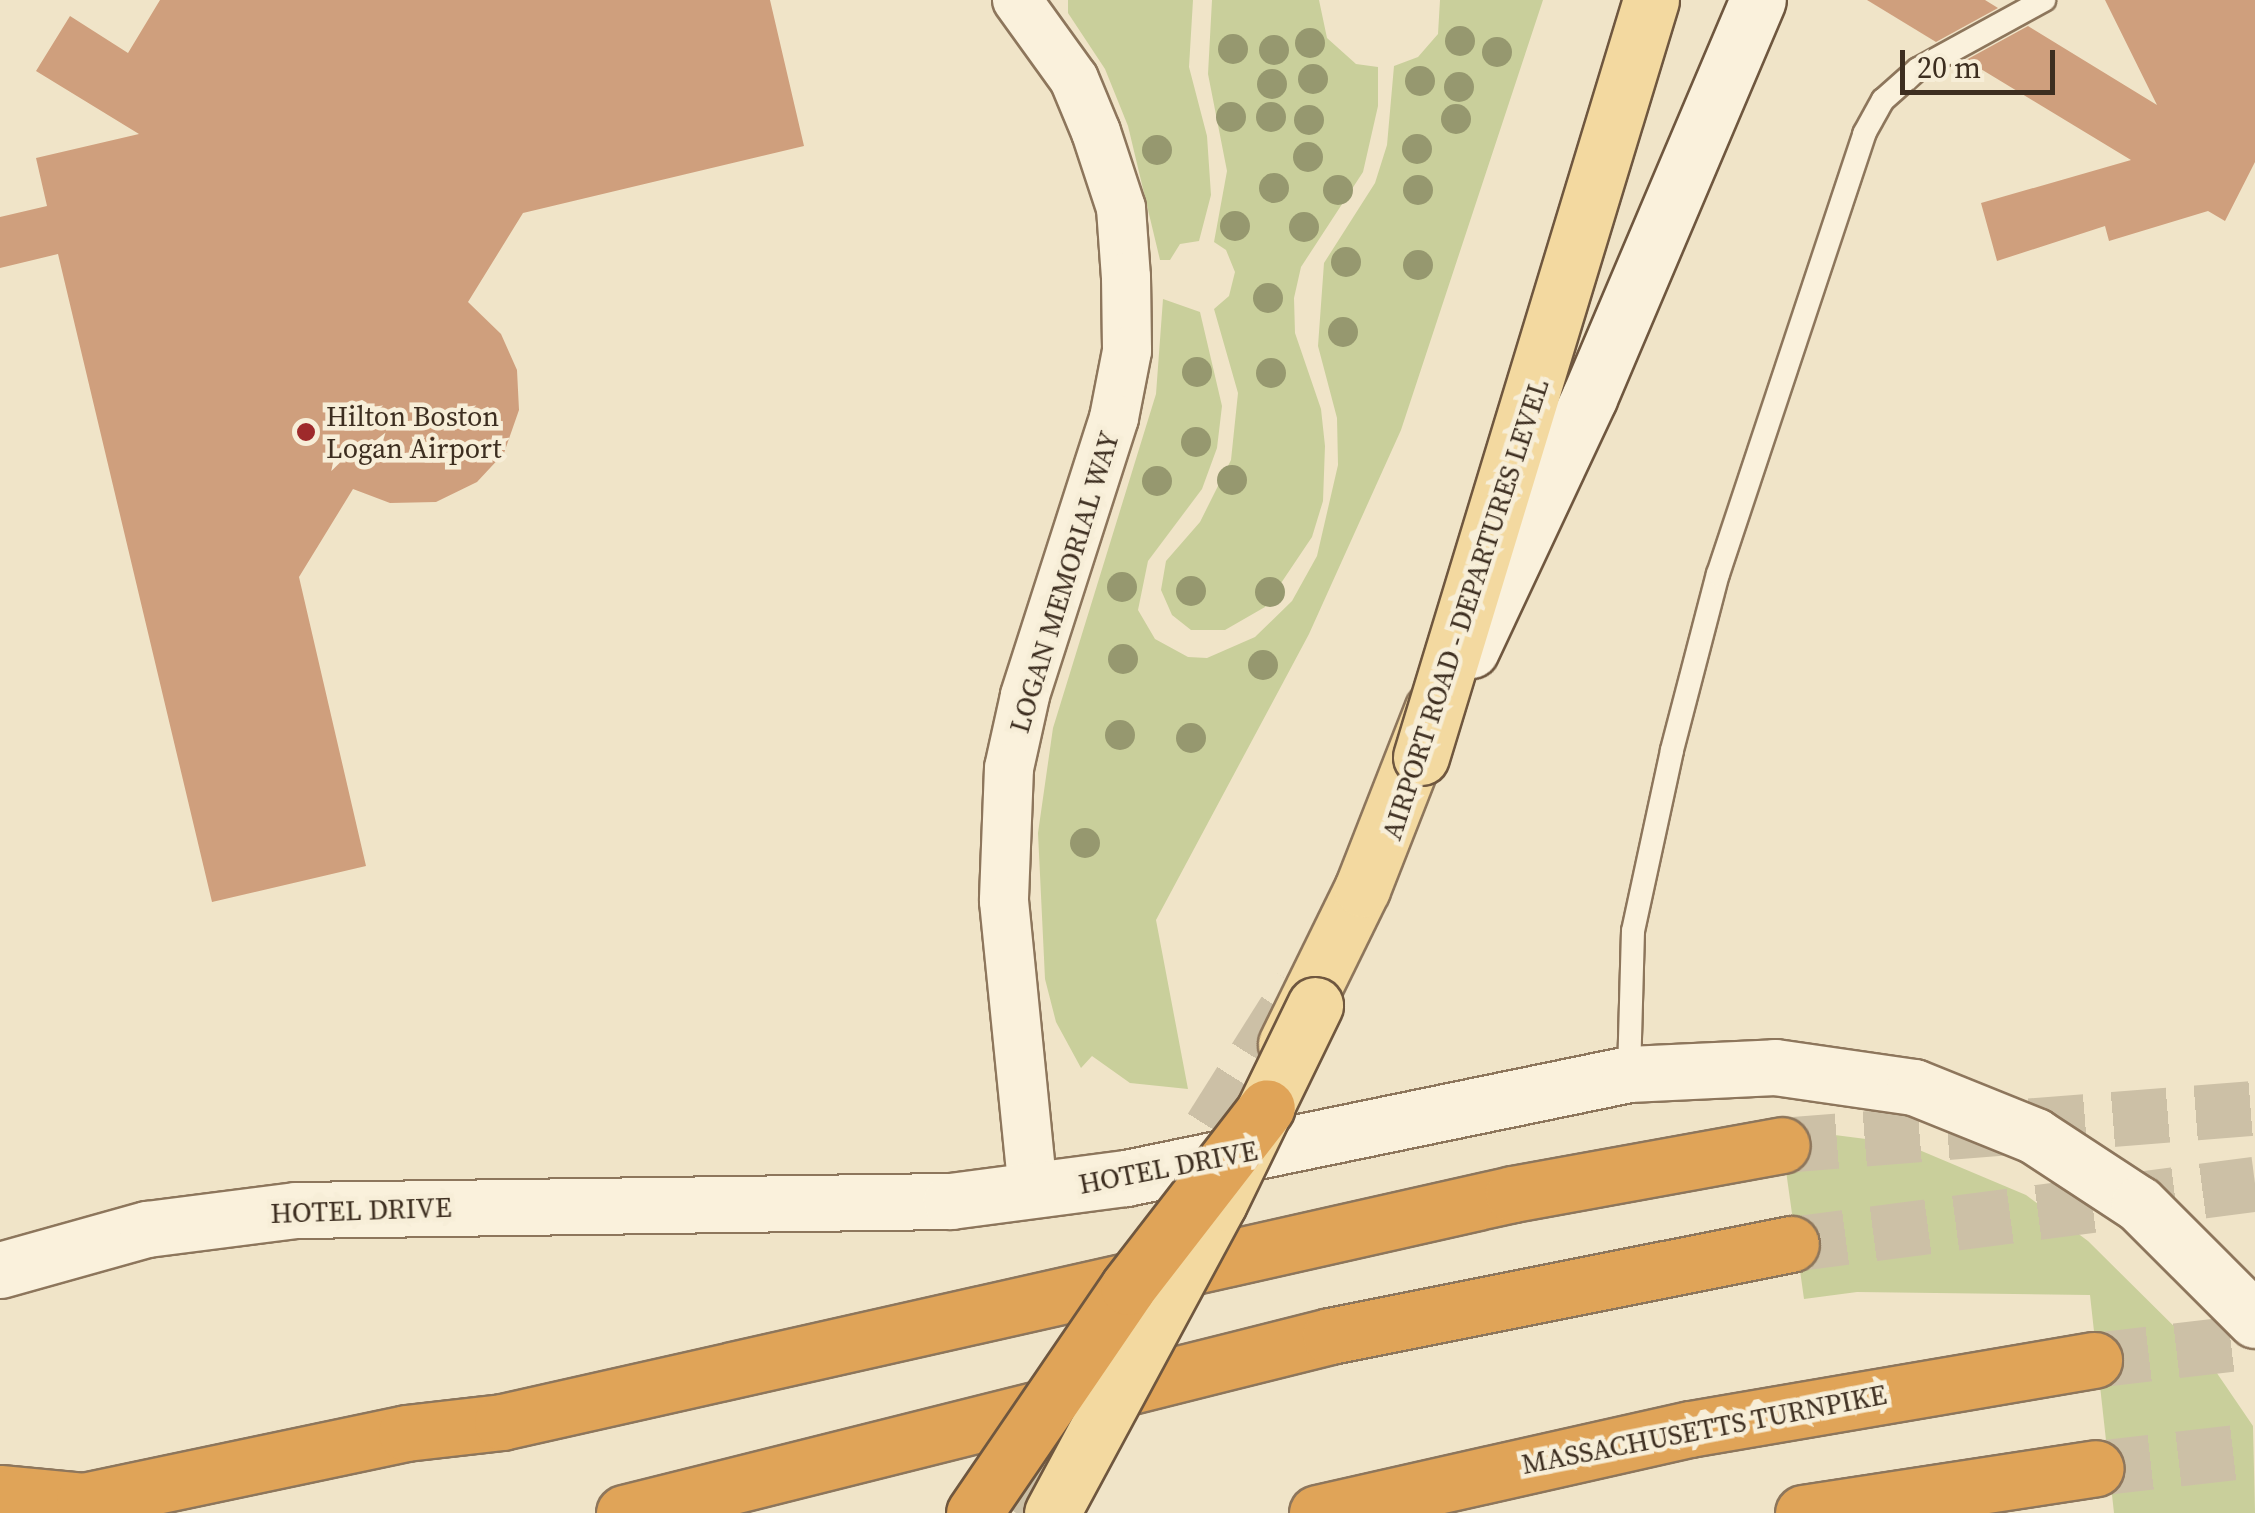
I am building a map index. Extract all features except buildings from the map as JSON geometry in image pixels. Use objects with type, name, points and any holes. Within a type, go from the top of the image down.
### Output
[{"type":"highway","points":[[974,1513],[1128,1286],[1267,1107]]},
{"type":"highway","points":[[0,1492],[41,1502],[84,1501],[406,1433],[502,1422],[1513,1194],[1782,1144]]},
{"type":"highway","points":[[624,1513],[1330,1336],[1790,1244]]},
{"type":"highway","name":"MASSACHUSETTS TURNPIKE","points":[[1317,1513],[1673,1432],[2094,1360]]},
{"type":"highway","points":[[192,1513],[414,1458],[502,1422]]},
{"type":"highway","points":[[1803,1513],[2096,1468]]},
{"type":"main road","name":"AIRPORT ROAD - DEPARTURES LEVEL","points":[[1052,1513],[1267,1107],[1386,851],[1648,0]]},
{"type":"main road","points":[[1281,1056],[1589,398],[1759,0]]},
{"type":"main road","name":"HOTEL DRIVE","points":[[0,1270],[74,1246],[223,1216],[296,1210],[874,1206],[1034,1190],[1126,1178],[1629,1074],[1817,1070],[1900,1084],[1977,1107],[2111,1182],[2174,1235],[2255,1320]]},
{"type":"main road","points":[[0,1236],[74,1246]]},
{"type":"street","name":"LOGAN MEMORIAL WAY","points":[[1016,0],[1074,79],[1096,132],[1121,208],[1126,278],[1127,351],[1114,418],[1025,696],[1008,768],[1004,901],[1034,1190]]},
{"type":"lane","points":[[1629,1074],[1634,931],[1672,750],[1718,574],[1864,134],[1883,100],[1918,69],[2044,0]]},
{"type":"green space","points":[[1068,0],[1193,0],[1189,67],[1207,136],[1211,195],[1199,241],[1180,244],[1170,260],[1160,260],[1128,126],[1105,69],[1068,13]]},
{"type":"green space","points":[[1212,0],[1319,0],[1327,38],[1356,64],[1378,67],[1378,106],[1363,172],[1301,267],[1294,298],[1295,333],[1321,409],[1325,446],[1323,501],[1312,537],[1265,607],[1225,630],[1191,630],[1172,615],[1161,590],[1166,561],[1200,522],[1231,460],[1238,393],[1214,309],[1229,296],[1235,272],[1226,250],[1214,242],[1227,171],[1208,74]]},
{"type":"green space","points":[[1440,0],[1543,0],[1401,430],[1309,634],[1156,920],[1188,1089],[1130,1083],[1092,1056],[1081,1068],[1056,1022],[1045,979],[1038,833],[1053,728],[1156,394],[1163,299],[1200,312],[1222,406],[1217,448],[1202,489],[1148,561],[1138,610],[1155,639],[1188,657],[1207,658],[1255,637],[1292,601],[1317,556],[1338,465],[1337,418],[1318,346],[1324,263],[1375,183],[1387,145],[1394,66],[1418,57],[1438,34]]},
{"type":"green space","points":[[1780,1128],[1905,1144],[2026,1195],[2088,1241],[2208,1360],[2253,1426],[2255,1513],[2114,1513],[2090,1295],[1857,1292],[1804,1299]]},
{"type":"tunnel","points":[[1167,1198],[1300,987]]},
{"type":"tunnel","points":[[1782,1145],[2255,1108]]},
{"type":"tunnel","points":[[1791,1244],[2255,1184]]},
{"type":"tunnel","points":[[2094,1360],[2255,1341]]},
{"type":"tunnel","points":[[1017,1513],[1100,1368]]},
{"type":"tunnel","points":[[2096,1468],[2255,1450]]},
{"type":"place","name":"Hilton Boston Logan Airport","points":[[306,432]]}]
